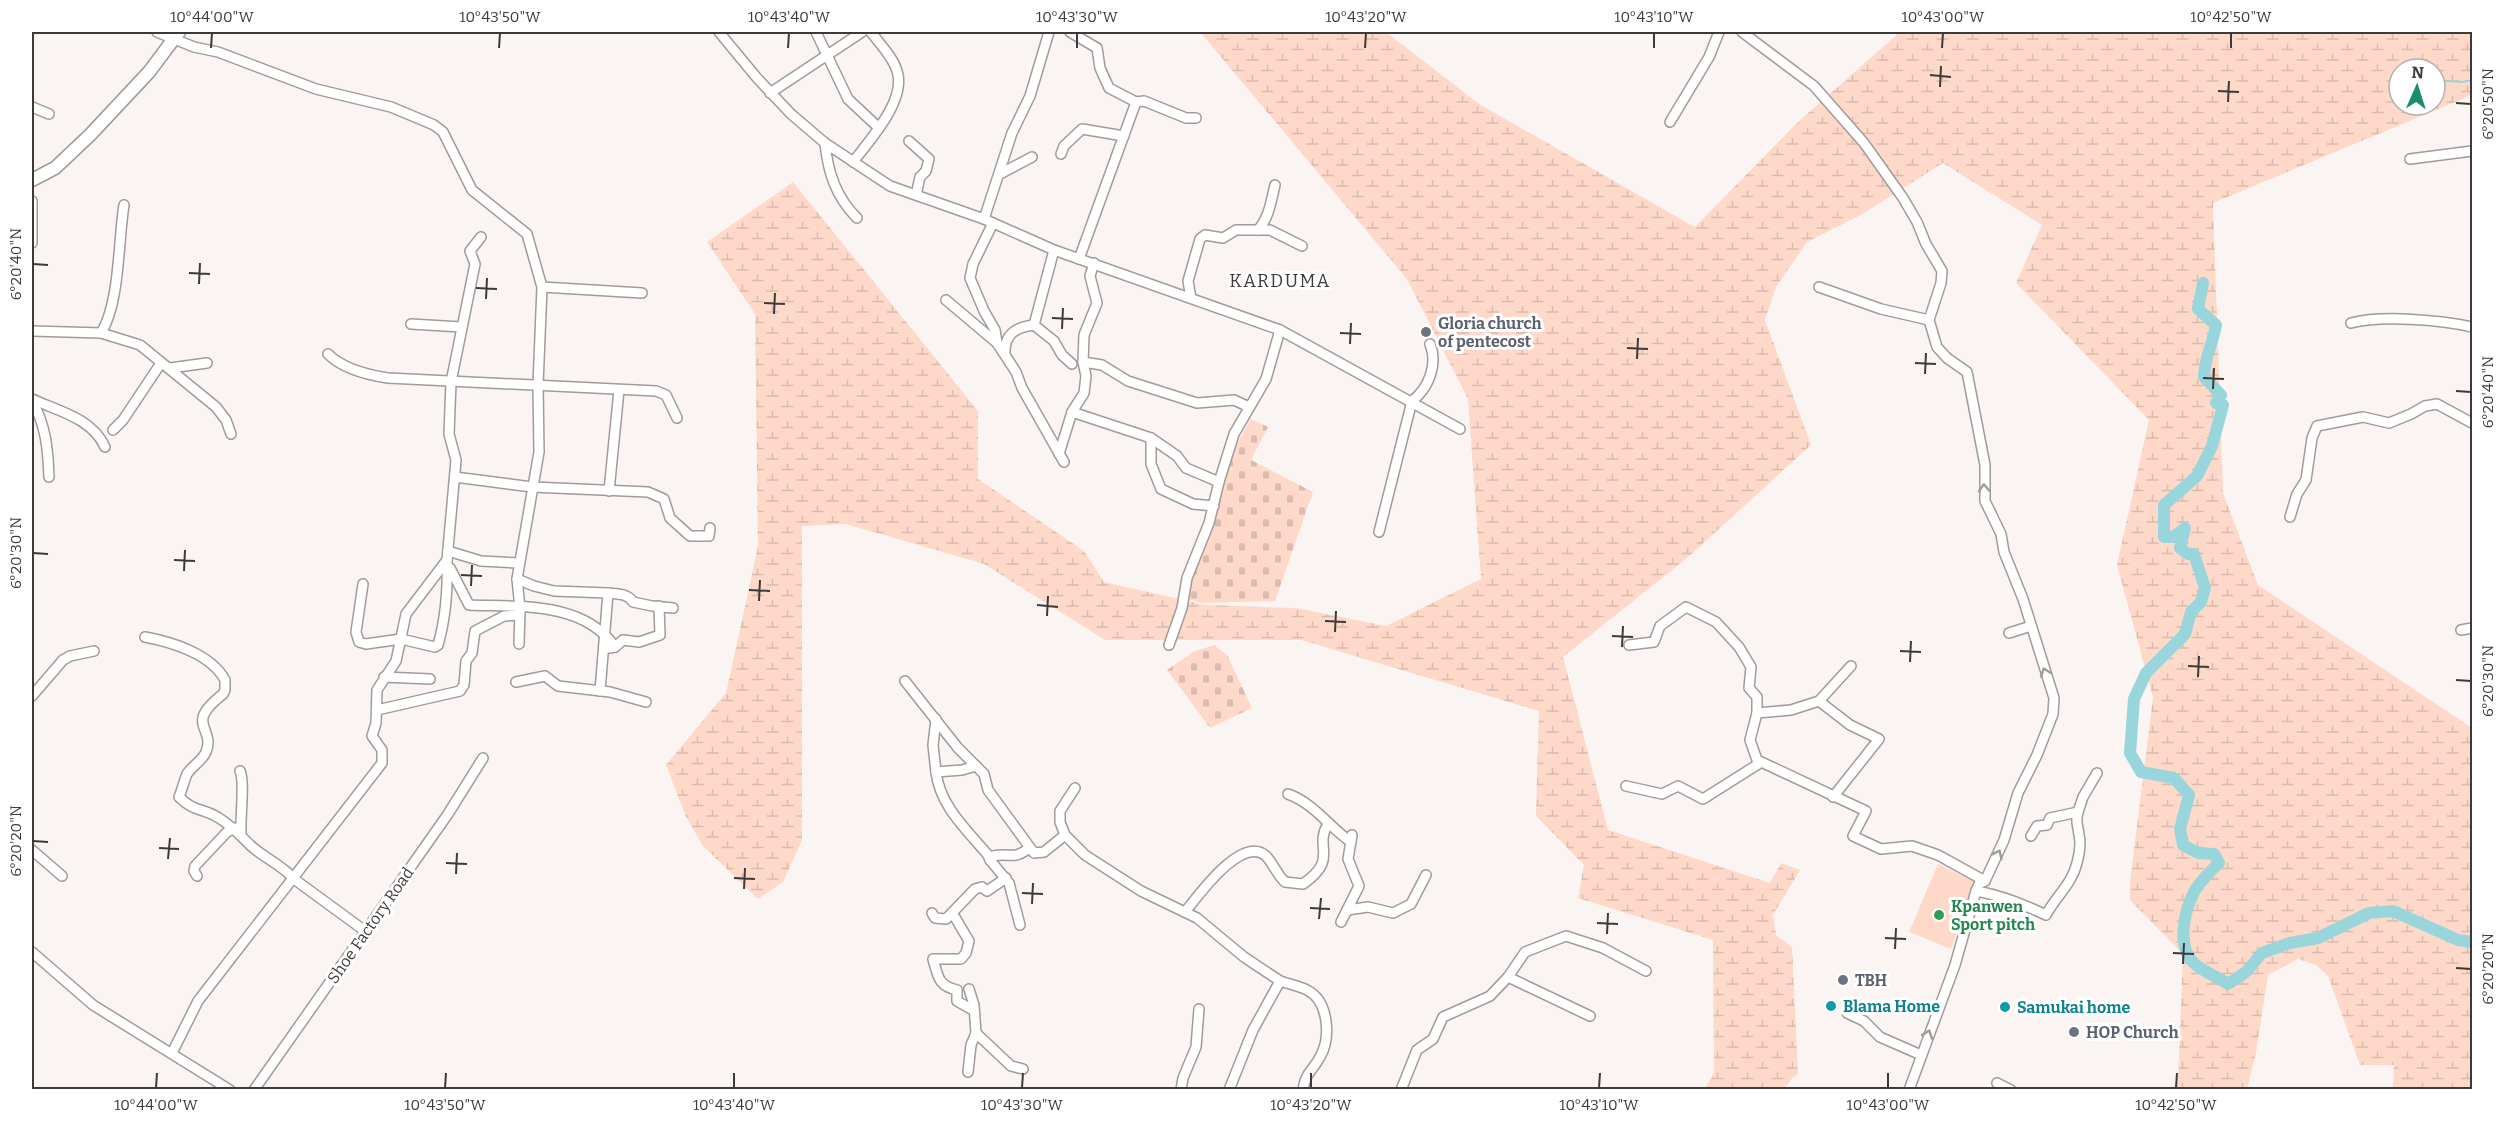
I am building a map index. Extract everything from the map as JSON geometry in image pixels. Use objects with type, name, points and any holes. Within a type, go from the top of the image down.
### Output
[{"type":"main road","points":[[32,180],[55,168],[90,135],[149,72],[177,36]]},
{"type":"street","points":[[157,32],[177,36],[203,50],[218,51],[316,89],[391,107],[434,125],[443,132],[472,190],[527,234],[542,287],[538,385],[539,452],[516,579],[520,611],[519,645]]},
{"type":"street","points":[[718,32],[770,93],[825,143],[890,186],[988,221],[1054,250],[1280,330],[1460,429]]},
{"type":"street","points":[[816,32],[848,99],[879,128]]},
{"type":"street","points":[[770,93],[862,32]]},
{"type":"street","points":[[853,162],[879,128],[894,101],[899,81],[897,70],[871,32]]},
{"type":"street","points":[[997,343],[995,330],[970,278],[1012,133],[1030,96],[1048,32]]},
{"type":"street","points":[[1070,32],[1097,48],[1100,68],[1109,88],[1136,102],[1144,101],[1185,118],[1196,118]]},
{"type":"street","points":[[1670,122],[1709,57],[1719,32]]},
{"type":"street","points":[[1742,32],[1814,86],[1864,143],[1903,198],[1942,271],[1941,283],[1929,320],[1938,347],[1947,358],[1967,372],[1985,465],[1985,501],[2001,534],[2004,552],[2054,698],[2053,714],[2037,755],[2018,793],[2004,840],[1985,881],[1979,884],[1976,891],[1955,965],[1909,1089]]},
{"type":"street","points":[[1079,259],[1136,102]]},
{"type":"street","points":[[32,107],[49,114]]},
{"type":"street","points":[[1061,154],[1064,146],[1082,129],[1124,136]]},
{"type":"street","points":[[909,141],[929,159],[926,171],[920,177],[916,195]]},
{"type":"street","points":[[825,143],[831,178],[842,203],[857,218]]},
{"type":"street","points":[[2410,159],[2472,151]]},
{"type":"street","points":[[1000,174],[1032,157]]},
{"type":"street","points":[[1258,230],[1269,208],[1275,185]]},
{"type":"street","points":[[32,201],[32,243]]},
{"type":"street","points":[[101,333],[107,321],[114,289],[124,205]]},
{"type":"street","points":[[1191,298],[1188,281],[1200,239],[1205,235],[1223,238],[1236,230],[1270,230],[1302,246]]},
{"type":"street","points":[[363,584],[356,632],[359,642],[366,644],[401,639],[429,646],[438,645],[444,622],[448,587],[448,556],[456,460],[448,434],[451,382],[461,342],[461,327],[471,293],[475,264],[470,251],[481,237]]},
{"type":"street","points":[[1034,325],[1054,250]]},
{"type":"street","points":[[946,300],[997,343],[1062,458],[1072,412],[1084,393],[1086,376],[1083,362],[1084,335],[1097,303],[1090,276],[1094,263]]},
{"type":"street","points":[[542,287],[642,293]]},
{"type":"street","points":[[1819,287],[1881,309],[1929,320]]},
{"type":"street","points":[[2351,323],[2363,320],[2427,321],[2472,327]]},
{"type":"street","points":[[411,324],[461,327]]},
{"type":"street","points":[[1005,354],[1004,342],[1010,335],[1021,327],[1034,325],[1053,341],[1062,355],[1072,364]]},
{"type":"street","points":[[1169,645],[1182,608],[1186,578],[1215,506],[1219,482],[1234,434],[1266,380],[1280,330]]},
{"type":"street","points":[[32,331],[101,333],[140,345],[216,407],[226,420],[231,434]]},
{"type":"street","points":[[1379,532],[1412,401],[1421,394],[1431,374],[1434,353],[1430,344]]},
{"type":"street","points":[[328,354],[335,361],[376,376],[451,382],[656,391],[666,395],[677,418]]},
{"type":"street","points":[[1083,362],[1102,365],[1128,381],[1197,403],[1234,400],[1249,407]]},
{"type":"street","points":[[113,430],[165,366],[207,363]]},
{"type":"street","points":[[609,491],[619,390]]},
{"type":"street","points":[[32,400],[83,421],[100,435],[105,447]]},
{"type":"street","points":[[32,400],[47,441],[49,477]]},
{"type":"street","points":[[2290,517],[2297,494],[2306,480],[2312,438],[2317,426],[2363,417],[2389,423],[2425,406],[2437,404],[2472,423]]},
{"type":"street","points":[[1072,412],[1151,438],[1177,456],[1186,468],[1219,482]]},
{"type":"street","points":[[1151,438],[1151,464],[1161,489],[1193,504],[1215,506]]},
{"type":"street","points":[[455,477],[532,487],[648,492],[664,499],[670,518],[690,536],[709,536],[710,528]]},
{"type":"street","points":[[448,556],[518,564]]},
{"type":"street","points":[[448,556],[457,585],[469,605],[520,611],[558,610],[584,620],[605,633],[615,647]]},
{"type":"street","points":[[172,1053],[198,1001],[382,763],[384,756],[382,750],[372,736],[376,723],[377,690],[396,661],[406,614],[448,556]]},
{"type":"street","points":[[516,579],[554,591],[621,594],[630,597],[633,602],[673,608]]},
{"type":"street","points":[[600,691],[608,593]]},
{"type":"street","points":[[603,648],[615,647],[623,640],[639,642],[660,635],[659,606]]},
{"type":"street","points":[[1629,645],[1654,642],[1660,626],[1686,607],[1716,622],[1739,647],[1751,667],[1749,688],[1757,698],[1757,713],[1750,740],[1760,763],[1866,811],[1853,836],[1881,849],[1912,846],[1938,855],[1985,881]]},
{"type":"street","points":[[377,710],[460,691],[464,685],[466,661],[472,653],[475,631],[504,616],[520,611]]},
{"type":"street","points":[[2009,633],[2031,626]]},
{"type":"street","points":[[2461,630],[2472,628]]},
{"type":"street","points":[[145,637],[181,646],[200,657],[223,676],[225,690],[202,718],[207,741],[205,753],[188,774],[179,797],[188,806],[215,816],[238,830],[251,846],[285,869],[294,879],[365,932]]},
{"type":"street","points":[[32,696],[63,660],[70,656],[94,651]]},
{"type":"street","points":[[1757,713],[1791,710],[1819,701],[1851,666]]},
{"type":"street","points":[[516,682],[546,676],[558,686],[600,691],[646,702]]},
{"type":"street","points":[[384,677],[430,679]]},
{"type":"street","points":[[904,681],[984,774],[988,790],[1034,853],[1044,852],[1065,835]]},
{"type":"street","points":[[1819,701],[1850,724],[1879,739],[1833,797]]},
{"type":"street","points":[[936,719],[933,745],[938,788],[952,814],[1009,883],[1020,926]]},
{"type":"street","name":"Shoe Factory Road","points":[[254,1089],[448,814],[483,758]]},
{"type":"street","points":[[1626,786],[1662,794],[1678,786],[1703,799],[1760,763]]},
{"type":"street","points":[[936,772],[962,770],[976,766]]},
{"type":"street","points":[[238,830],[243,778],[240,771]]},
{"type":"street","points":[[1976,891],[1998,894],[2011,902],[2028,906],[2046,915],[2056,896],[2065,890],[2077,864],[2080,836],[2075,822],[2083,796],[2097,773]]},
{"type":"street","points":[[1075,788],[1060,811],[1060,822],[1065,835],[1096,863],[1141,891],[1197,918],[1244,957],[1280,981],[1309,990],[1321,1004],[1327,1020],[1321,1056],[1305,1076],[1303,1089]]},
{"type":"street","points":[[1288,794],[1305,800],[1328,824],[1352,838],[1348,860],[1359,886],[1341,922]]},
{"type":"street","points":[[2031,836],[2037,826],[2047,825],[2050,818],[2078,812]]},
{"type":"street","points":[[1185,912],[1231,860],[1250,852],[1256,851],[1266,857],[1285,882],[1303,884],[1313,877],[1324,860],[1323,835],[1328,824]]},
{"type":"street","points":[[197,876],[194,871],[195,866],[227,832],[238,830]]},
{"type":"street","points":[[990,860],[993,856],[1001,854],[1011,857],[1029,848]]},
{"type":"street","points":[[32,850],[62,876]]},
{"type":"street","points":[[1347,910],[1368,907],[1393,913],[1411,904],[1426,875]]},
{"type":"street","points":[[932,913],[946,920],[975,889],[981,887],[987,891],[1006,878]]},
{"type":"street","points":[[953,914],[969,941],[966,953],[961,959],[933,959],[946,988],[957,990],[957,1001],[974,1010]]},
{"type":"street","points":[[1401,1089],[1417,1050],[1432,1039],[1443,1017],[1490,996],[1508,977],[1525,952],[1566,936],[1603,948],[1646,970]]},
{"type":"street","points":[[32,952],[93,1005],[230,1089]]},
{"type":"street","points":[[1508,977],[1590,1016]]},
{"type":"street","points":[[1229,1089],[1253,1030],[1280,981]]},
{"type":"street","points":[[969,989],[976,1033],[971,1045],[969,1072]]},
{"type":"street","points":[[1181,1089],[1183,1078],[1196,1047],[1199,1009]]},
{"type":"street","points":[[1846,1012],[1864,1022],[1880,1037],[1921,1055]]},
{"type":"street","points":[[976,1033],[1011,1066],[1023,1069]]},
{"type":"street","points":[[1997,1083],[2011,1089]]},
{"type":"green space","points":[[1200,32],[1386,32],[1479,104],[1695,227],[1799,121],[1900,32],[2472,32],[2472,95],[2447,105],[2447,57],[2387,57],[2387,117],[2419,117],[2213,203],[2223,493],[2258,585],[2472,728],[2472,1089],[2393,1089],[2394,1065],[2360,1065],[2328,976],[2316,965],[2298,959],[2268,975],[2256,1053],[2247,1089],[2171,1089],[2178,1082],[2183,954],[2130,900],[2130,882],[2153,697],[2117,565],[2149,420],[2016,283],[2042,225],[1943,163],[1859,216],[1807,242],[1776,287],[1765,320],[1811,445],[1687,558],[1563,657],[1608,830],[1770,883],[1781,863],[1800,870],[1773,915],[1776,935],[1792,947],[1798,1074],[1792,1078],[1785,1089],[1705,1089],[1714,1073],[1713,940],[1578,898],[1584,865],[1536,816],[1539,711],[1301,640],[1105,640],[984,564],[846,524],[802,526],[802,840],[783,882],[758,899],[703,846],[686,817],[666,765],[726,693],[758,547],[755,314],[707,242],[793,182],[978,411],[978,479],[1084,551],[1104,582],[1205,605],[1296,608],[1386,626],[1481,579],[1468,399],[1407,279]]},
{"type":"green space","points":[[1251,419],[1268,427],[1251,460],[1313,492],[1275,601],[1202,603],[1185,598],[1223,486],[1230,455]]},
{"type":"green space","points":[[1214,645],[1227,655],[1252,708],[1210,728],[1167,670],[1193,652]]},
{"type":"green space","name":"Kpanwen Sport pitch","points":[[1938,864],[1975,882],[1951,949],[1909,932]]},
{"type":"waterway","points":[[2447,81],[2472,80]]},
{"type":"waterway","points":[[2203,283],[2198,309],[2216,325],[2205,364],[2204,377],[2221,395],[2216,403],[2223,405],[2212,446],[2197,476],[2164,505],[2164,537],[2173,537],[2185,528],[2180,548],[2188,554],[2194,554],[2205,588],[2201,602],[2191,612],[2185,634],[2146,673],[2134,699],[2130,753],[2141,772],[2174,778],[2189,795],[2180,829],[2183,845],[2198,853],[2214,854],[2219,863],[2199,884],[2190,900],[2185,919],[2185,949],[2195,964],[2228,984],[2246,972],[2262,953],[2290,943],[2318,938],[2369,913],[2393,911],[2458,940],[2472,942]]},
{"type":"place","name":"Gloria church of pentecost","points":[[1426,332]]},
{"type":"place","name":"Kpanwen Sport pitch","points":[[1939,915]]},
{"type":"place","name":"TBH","points":[[1843,980]]},
{"type":"place","name":"Blama Home","points":[[1831,1006]]},
{"type":"place","name":"Samukai home","points":[[2005,1007]]},
{"type":"place","name":"HOP Church","points":[[2074,1032]]},
{"type":"district","name":"KARDUMA","points":[[1280,281]]}]
